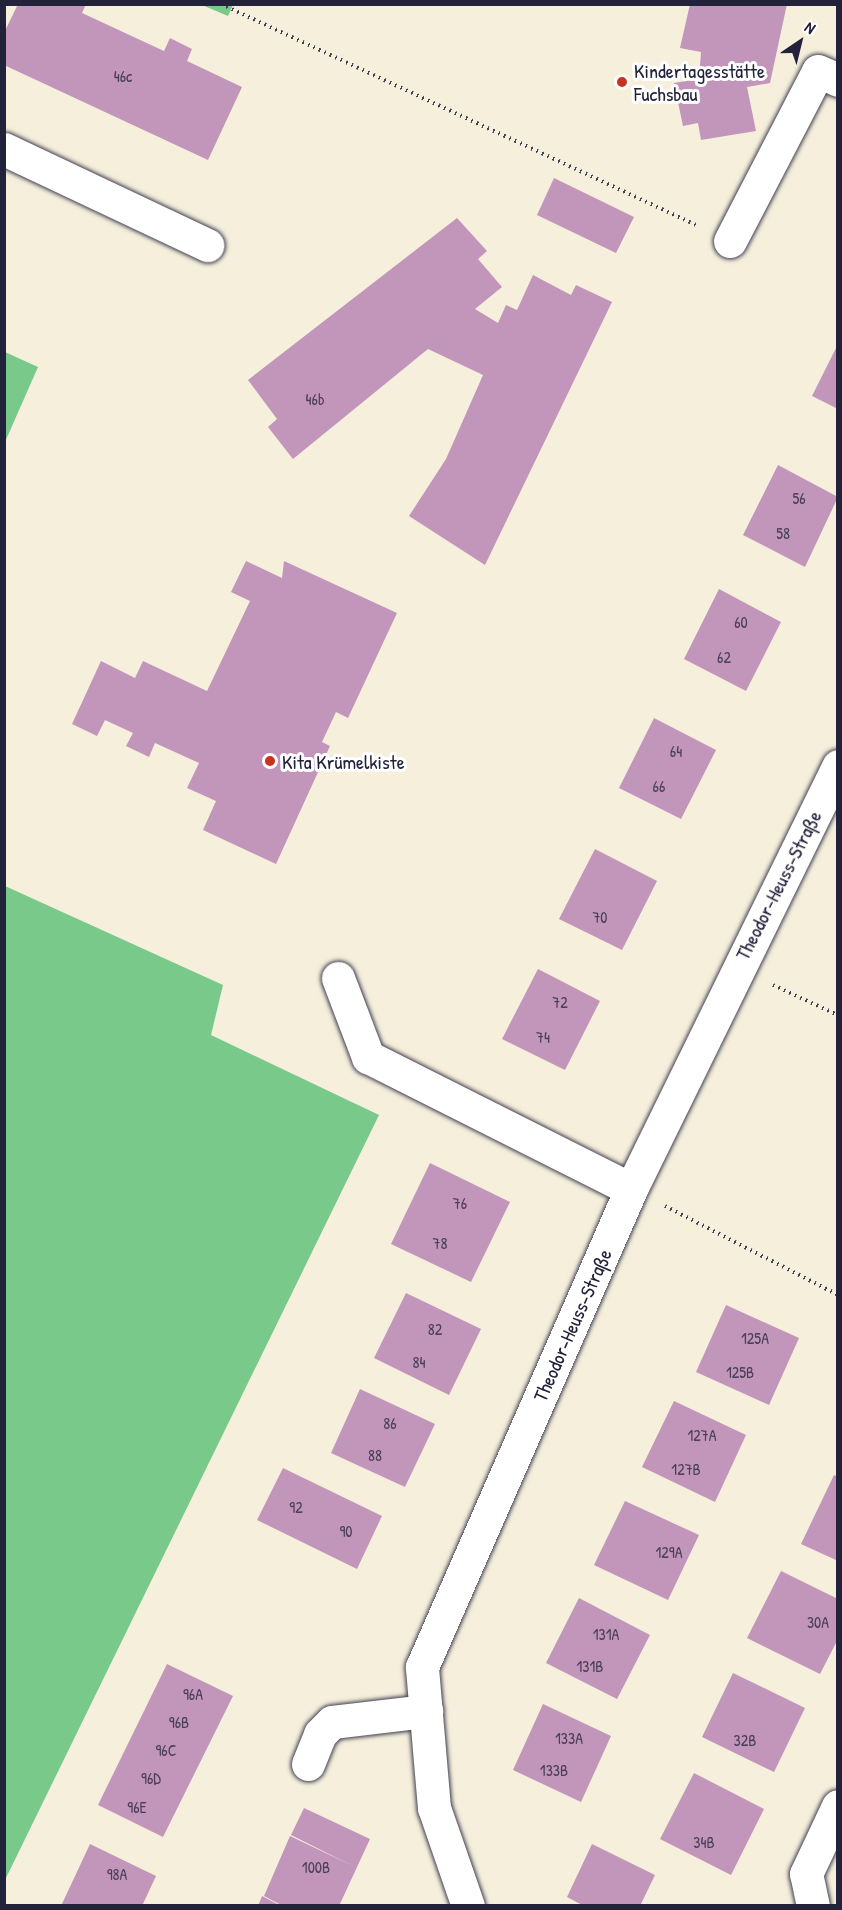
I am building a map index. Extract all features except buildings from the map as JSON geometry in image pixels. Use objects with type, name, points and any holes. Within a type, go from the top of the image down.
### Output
[{"type":"street","points":[[730,241],[819,71],[837,80]]},
{"type":"street","points":[[4,148],[207,245]]},
{"type":"street","name":"Theodor-Heuss-Straße","points":[[468,1905],[434,1808],[422,1667],[631,1189],[837,766]]},
{"type":"street","points":[[338,978],[368,1057],[631,1189]]},
{"type":"street","points":[[308,1764],[320,1734],[332,1722],[426,1711]]},
{"type":"street","points":[[813,1905],[806,1874],[837,1806]]},
{"type":"path","points":[[221,4],[730,241]]},
{"type":"path","points":[[737,968],[837,1015]]},
{"type":"path","points":[[631,1189],[837,1295]]},
{"type":"green space","points":[[202,5],[233,5],[228,16]]},
{"type":"green space","points":[[5,352],[38,367],[5,442]]},
{"type":"green space","points":[[5,886],[223,985],[211,1035],[379,1115],[5,1880]]},
{"type":"place","name":"Kindertagesstätte Fuchsbau","points":[[622,82]]},
{"type":"place","name":"Kita Krümelkiste","points":[[270,761]]}]
